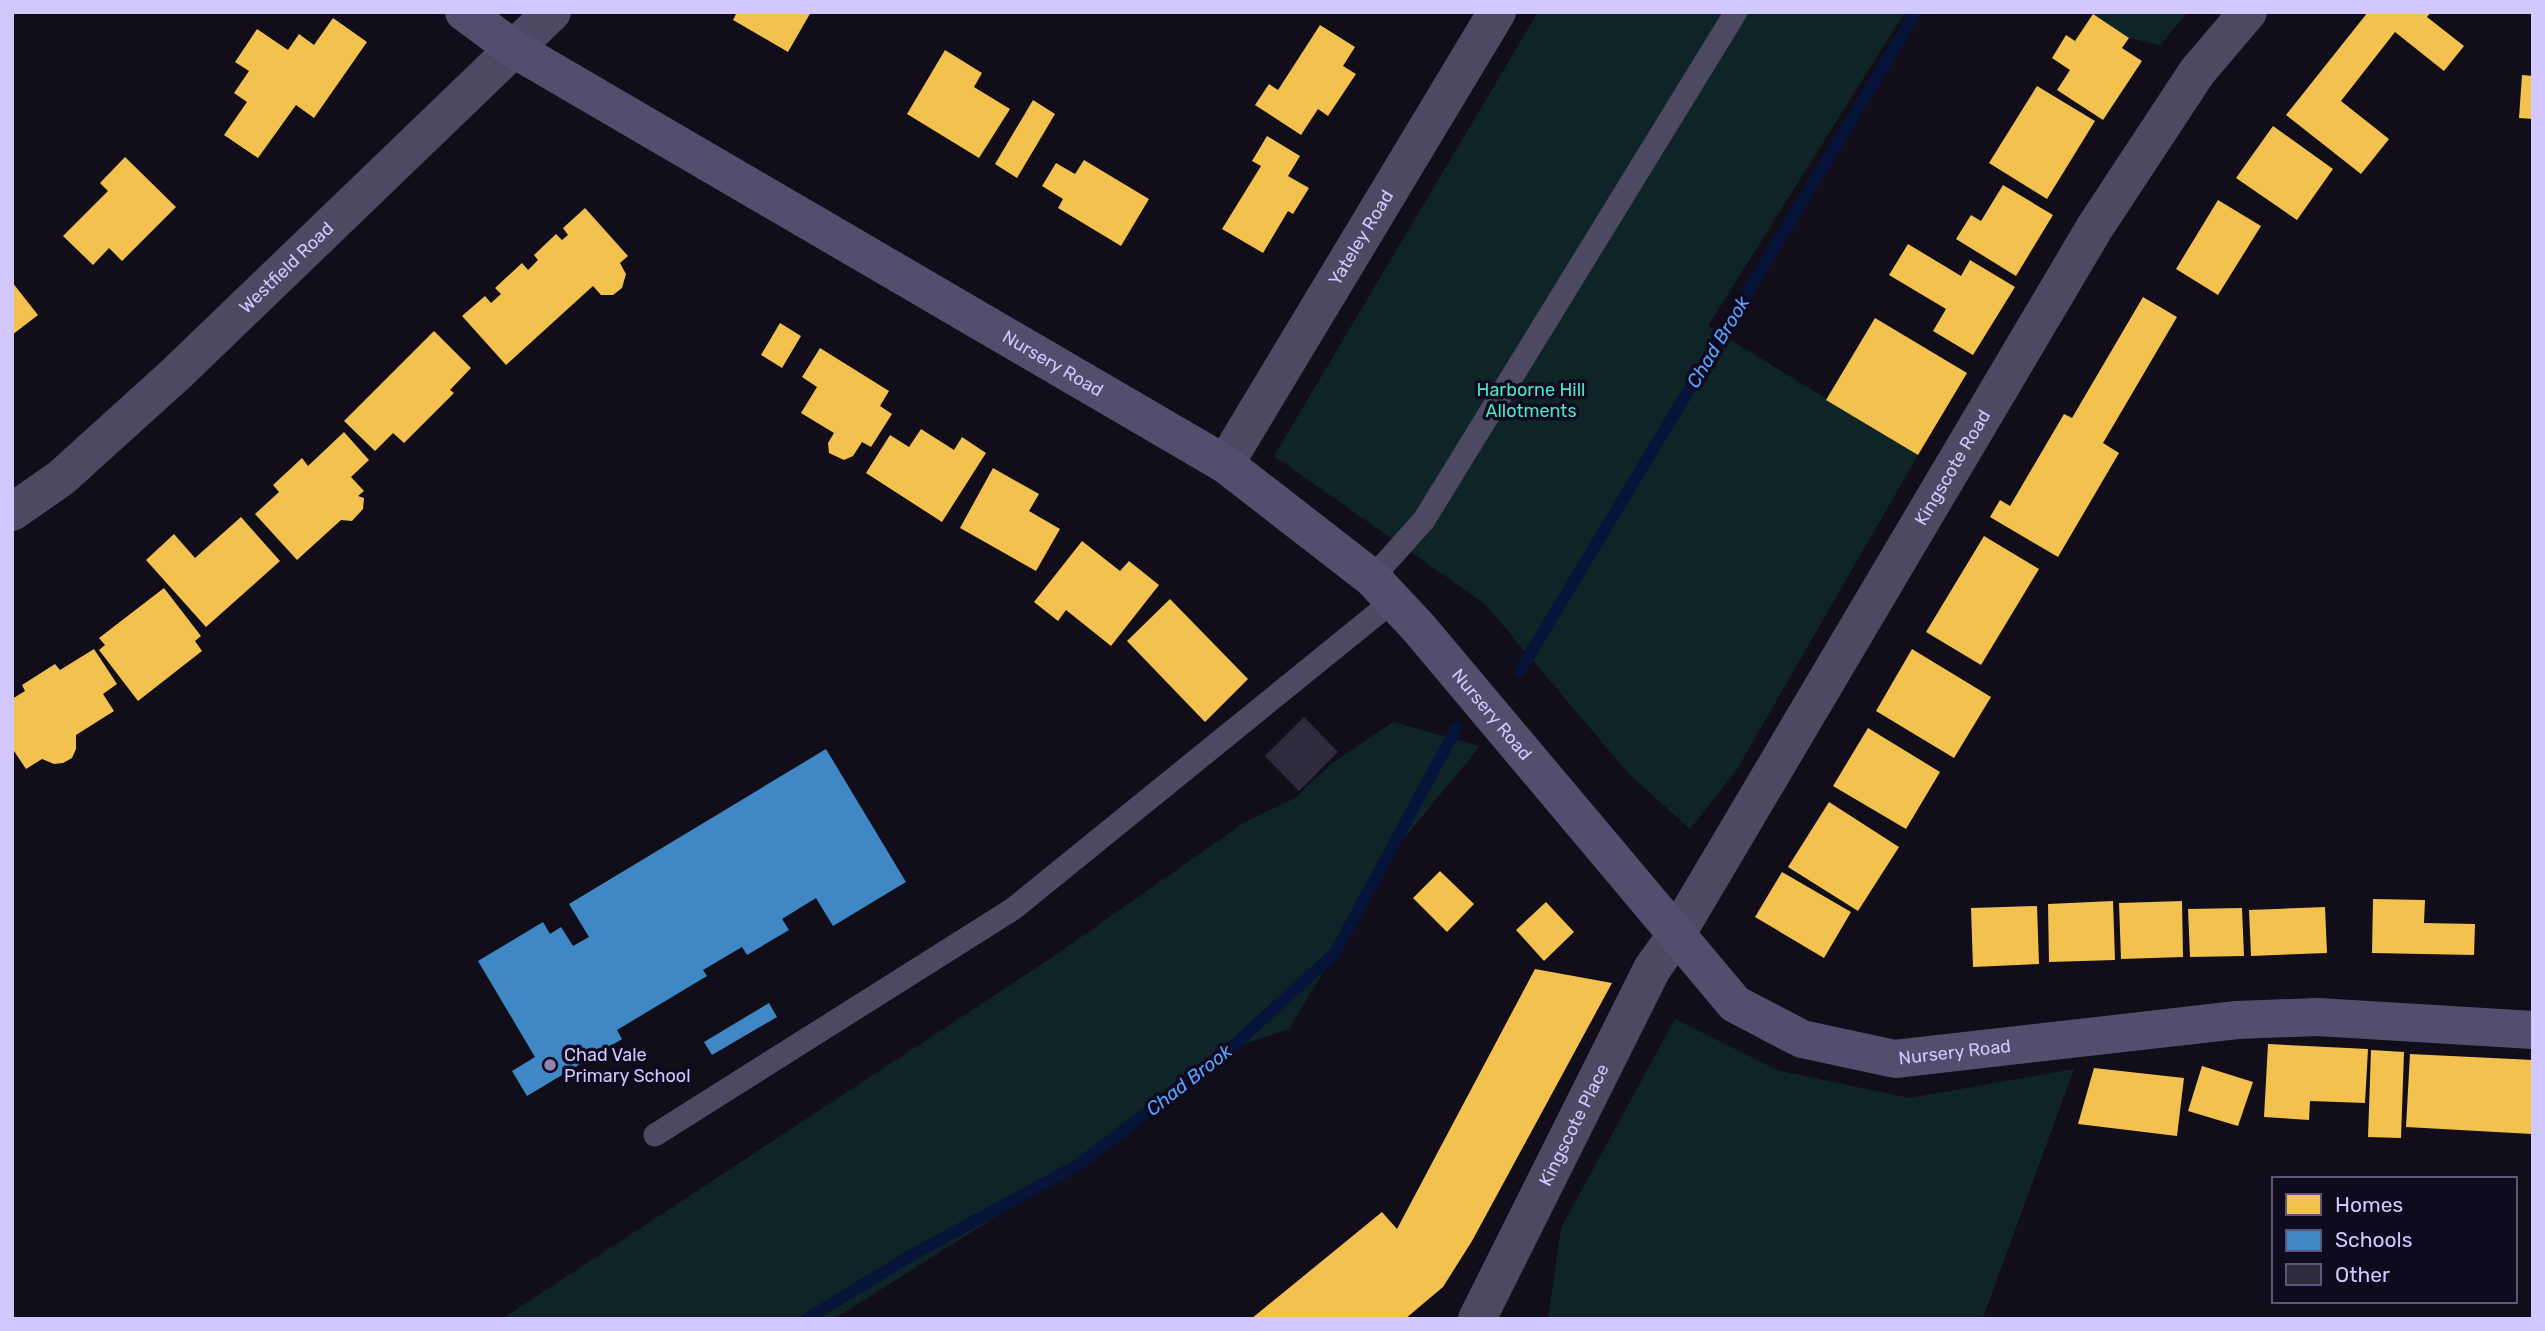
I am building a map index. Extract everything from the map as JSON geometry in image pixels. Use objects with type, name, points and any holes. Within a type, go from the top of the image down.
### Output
[{"type":"main road","name":"Nursery Road","points":[[464,12],[514,49],[1225,464],[1383,589],[1735,1004],[1802,1039],[1895,1059],[2237,1020],[2318,1017],[2533,1030]]},
{"type":"street","name":"Westfield Road","points":[[12,512],[61,478],[177,373],[552,12]]},
{"type":"street","name":"Yateley Road","points":[[1225,464],[1497,12]]},
{"type":"street","name":"Kingscote Road","points":[[1676,935],[2095,227],[2197,72],[2248,12]]},
{"type":"street","name":"Kingscote Place","points":[[1477,1319],[1652,969],[1676,935]]},
{"type":"lane","points":[[655,1135],[1013,909],[1383,589],[1736,12]]},
{"type":"green space","name":"Harborne Hill Allotments","points":[[1538,12],[1905,12],[1708,326],[1918,455],[1736,771],[1690,829],[1628,773],[1485,604],[1274,456]]},
{"type":"green space","points":[[2090,12],[2188,12],[2160,45],[2129,38]]},
{"type":"green space","points":[[1393,722],[1480,746],[1398,846],[1289,1029],[1230,1049],[1078,1165],[834,1319],[502,1319],[1051,958],[1245,822],[1295,798],[1331,764]]},
{"type":"green space","points":[[1675,1019],[1777,1070],[1909,1098],[2074,1069],[1983,1318],[1548,1319],[1561,1228]]},
{"type":"building: Homes","points":[[737,12],[811,12],[788,52],[733,20]]},
{"type":"building: Homes","points":[[2368,12],[2431,12],[2427,17],[2464,46],[2444,71],[2395,32],[2341,101],[2389,139],[2361,174],[2286,115]]},
{"type":"building: Homes","points":[[2093,14],[2129,38],[2122,48],[2142,61],[2103,120],[2057,90],[2070,70],[2052,58],[2066,35],[2075,41]]},
{"type":"building: Homes","points":[[333,18],[367,42],[314,118],[296,105],[258,158],[224,135],[247,102],[234,93],[249,71],[235,62],[257,29],[288,50],[299,34],[314,45]]},
{"type":"building: Homes","points":[[1320,25],[1355,47],[1343,66],[1356,74],[1328,116],[1318,109],[1301,135],[1255,105],[1269,84],[1278,90]]},
{"type":"building: Homes","points":[[945,50],[982,73],[974,87],[1010,109],[979,158],[907,114]]},
{"type":"building: Homes","points":[[2522,75],[2533,76],[2533,119],[2519,118]]},
{"type":"building: Homes","points":[[2037,86],[2095,121],[2047,199],[1989,163]]},
{"type":"building: Homes","points":[[1033,100],[1055,114],[1017,178],[995,164]]},
{"type":"building: Homes","points":[[2273,126],[2333,169],[2297,220],[2236,178]]},
{"type":"building: Homes","points":[[1267,136],[1300,156],[1288,176],[1309,188],[1293,214],[1288,211],[1263,253],[1222,229],[1261,166],[1252,161]]},
{"type":"building: Homes","points":[[125,157],[176,207],[122,261],[109,248],[93,265],[63,236],[108,191],[100,183]]},
{"type":"building: Homes","points":[[1084,160],[1149,199],[1121,246],[1058,208],[1063,199],[1042,186],[1056,163],[1075,174]]},
{"type":"building: Homes","points":[[2003,185],[2053,215],[2016,276],[1956,239],[1971,215],[1981,221]]},
{"type":"building: Homes","points":[[2218,200],[2261,226],[2218,295],[2176,269]]},
{"type":"building: Homes","points":[[585,208],[628,256],[620,263],[626,274],[622,288],[613,295],[601,295],[593,286],[506,365],[462,316],[485,296],[491,303],[501,294],[495,288],[522,263],[528,270],[538,260],[534,255],[556,234],[562,240],[568,235],[563,228]]},
{"type":"building: Homes","points":[[1908,244],[1961,276],[1970,260],[2015,287],[1973,355],[1933,331],[1946,309],[1889,275]]},
{"type":"building: Homes","points":[[12,282],[38,315],[12,335]]},
{"type":"building: Homes","points":[[2143,297],[2177,317],[2103,443],[2119,453],[2058,557],[1990,517],[2000,500],[2010,506],[2064,414],[2072,418]]},
{"type":"building: Homes","points":[[1875,318],[1967,373],[1918,455],[1826,400]]},
{"type":"building: Homes","points":[[780,323],[801,336],[782,368],[761,355]]},
{"type":"building: Homes","points":[[434,331],[471,368],[450,390],[454,393],[404,443],[393,433],[375,451],[344,421]]},
{"type":"building: Homes","points":[[820,348],[889,391],[880,406],[892,414],[871,447],[862,442],[853,456],[844,460],[829,453],[828,443],[834,433],[801,413],[817,387],[802,377]]},
{"type":"building: Homes","points":[[921,429],[954,450],[962,437],[986,453],[942,522],[866,473],[890,435],[909,447]]},
{"type":"building: Homes","points":[[344,432],[369,460],[351,477],[364,491],[358,496],[364,498],[363,509],[352,521],[341,520],[297,560],[255,514],[279,492],[273,485],[302,458],[308,466]]},
{"type":"building: Homes","points":[[993,468],[1039,494],[1029,511],[1060,529],[1036,571],[960,528]]},
{"type":"building: Homes","points":[[241,517],[280,561],[206,627],[146,560],[174,534],[195,558]]},
{"type":"building: Homes","points":[[1984,536],[2039,569],[1981,665],[1926,632]]},
{"type":"building: Homes","points":[[1082,541],[1120,571],[1129,561],[1159,585],[1111,646],[1066,610],[1058,621],[1034,602]]},
{"type":"building: Homes","points":[[164,588],[201,636],[195,641],[202,651],[138,701],[99,650],[105,645],[99,638]]},
{"type":"building: Homes","points":[[1170,599],[1248,679],[1205,722],[1127,641]]},
{"type":"building: Homes","points":[[94,649],[117,684],[103,694],[114,711],[76,735],[76,749],[72,758],[54,764],[42,759],[26,769],[12,748],[12,699],[25,691],[22,685],[55,664],[60,670]]},
{"type":"building: Homes","points":[[1912,649],[1991,697],[1954,758],[1876,711]]},
{"type":"building: Homes","points":[[1868,728],[1940,772],[1906,829],[1833,786]]},
{"type":"building: Homes","points":[[1829,802],[1899,847],[1858,911],[1788,867]]},
{"type":"building: Homes","points":[[1440,871],[1474,904],[1447,932],[1413,898]]},
{"type":"building: Homes","points":[[1782,872],[1851,912],[1824,958],[1755,917]]},
{"type":"building: Homes","points":[[2373,899],[2425,900],[2424,923],[2475,924],[2474,955],[2372,953]]},
{"type":"building: Homes","points":[[2113,901],[2115,960],[2049,962],[2048,904]]},
{"type":"building: Homes","points":[[2182,901],[2183,957],[2121,959],[2119,903]]},
{"type":"building: Homes","points":[[1546,902],[1574,932],[1544,961],[1516,930]]},
{"type":"building: Homes","points":[[2037,906],[2039,964],[1973,967],[1971,908]]},
{"type":"building: Homes","points":[[2325,907],[2327,953],[2251,956],[2249,910]]},
{"type":"building: Homes","points":[[2242,908],[2244,956],[2190,957],[2188,909]]},
{"type":"building: Homes","points":[[1535,969],[1612,983],[1472,1241],[1443,1287],[1405,1319],[1251,1319],[1382,1212],[1397,1229]]},
{"type":"building: Homes","points":[[2268,1044],[2368,1049],[2365,1103],[2310,1101],[2309,1120],[2264,1117]]},
{"type":"building: Homes","points":[[2371,1050],[2404,1052],[2401,1138],[2368,1137]]},
{"type":"building: Homes","points":[[2410,1054],[2533,1060],[2532,1134],[2406,1127]]},
{"type":"building: Homes","points":[[2202,1066],[2253,1082],[2238,1126],[2188,1111]]},
{"type":"building: Homes","points":[[2094,1068],[2184,1078],[2177,1136],[2078,1124]]},
{"type":"building: Schools","points":[[826,749],[906,882],[833,926],[816,898],[782,919],[789,930],[747,955],[742,947],[703,970],[707,976],[617,1030],[622,1039],[527,1096],[512,1071],[535,1057],[478,961],[543,922],[550,934],[561,927],[573,946],[589,937],[569,904]]},
{"type":"building: Schools","points":[[769,1003],[777,1017],[712,1055],[704,1042]]},
{"type":"building: Other","points":[[1304,717],[1338,752],[1299,791],[1265,756]]},
{"type":"waterway","name":"Chad Brook","points":[[1520,671],[1916,12]]},
{"type":"waterway","name":"Chad Brook","points":[[807,1319],[910,1256],[1078,1165],[1230,1049],[1335,953],[1457,727]]},
{"type":"place","name":"Chad Vale Primary School","points":[[550,1065]]}]
